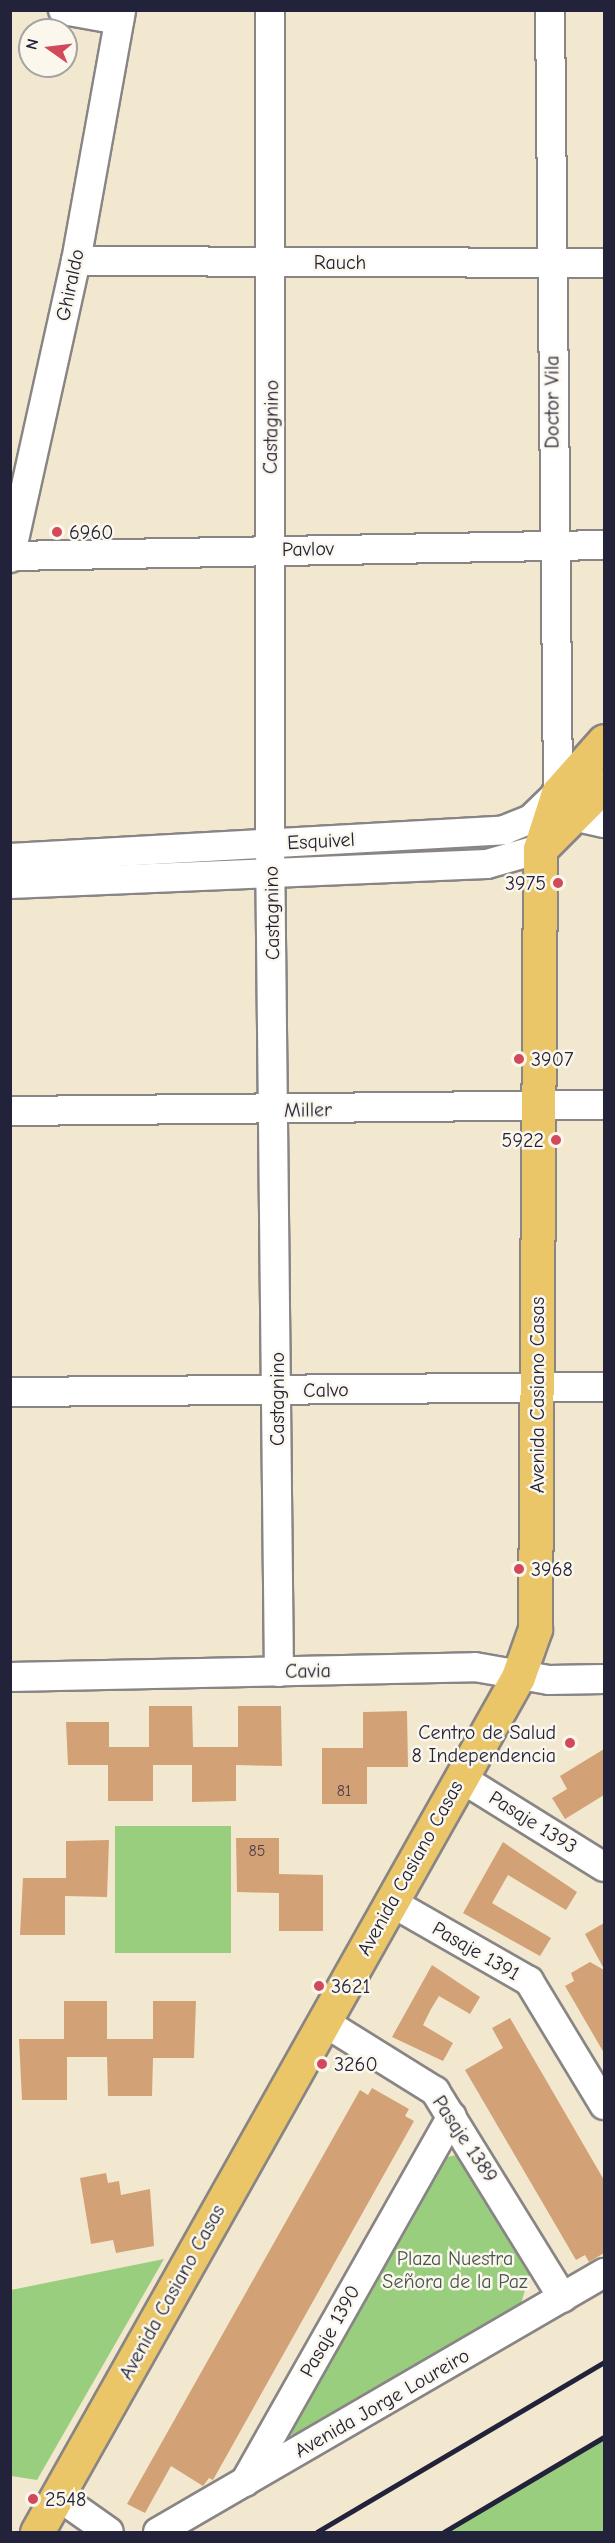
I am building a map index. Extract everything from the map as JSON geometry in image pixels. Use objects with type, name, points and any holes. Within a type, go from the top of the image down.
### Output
[{"type":"main road","points":[[540,849],[604,741]]},
{"type":"main road","points":[[565,804],[604,785]]},
{"type":"main road","name":"Avenida Casiano Casas","points":[[37,2532],[518,1677],[536,1629],[540,849]]},
{"type":"street","points":[[63,10],[120,15]]},
{"type":"street","name":"Castagnino","points":[[270,10],[273,262],[270,844],[275,1111],[279,1672]]},
{"type":"street","name":"Doctor Vila","points":[[550,10],[553,544],[565,804]]},
{"type":"street","name":"Ghiraldo","points":[[11,557],[20,455],[76,261],[120,15]]},
{"type":"street","name":"Rauch","points":[[76,261],[604,263]]},
{"type":"street","name":"Pavlov","points":[[11,557],[553,544],[604,545]]},
{"type":"street","points":[[565,804],[604,823]]},
{"type":"street","name":"Esquivel","points":[[10,858],[504,831],[565,804]]},
{"type":"street","name":"Esquivel","points":[[10,884],[487,864],[540,849]]},
{"type":"street","name":"Miller","points":[[10,1111],[275,1111],[604,1105]]},
{"type":"street","name":"Calvo","points":[[10,1392],[604,1387]]},
{"type":"street","name":"Cavia","points":[[10,1677],[475,1667],[518,1677],[604,1679]]},
{"type":"street","name":"Pasaje 1393","points":[[461,1778],[604,1867]]},
{"type":"street","name":"Pasaje 1391","points":[[391,1902],[529,1981],[604,2105]]},
{"type":"street","name":"Pasaje 1389","points":[[324,2022],[435,2091],[453,2116],[563,2298]]},
{"type":"street","name":"Pasaje 1390","points":[[244,2483],[453,2116]]},
{"type":"street","name":"Avenida Jorge Loureiro","points":[[158,2532],[604,2273]]},
{"type":"street","points":[[58,2496],[109,2532]]},
{"type":"green space","points":[[115,1826],[231,1826],[231,1953],[115,1953]]},
{"type":"green space","name":"Plaza Nuestra Señora de la Paz","points":[[456,2155],[468,2163],[532,2267],[520,2307],[302,2437],[292,2437],[291,2428],[443,2158]]},
{"type":"green space","points":[[164,2259],[37,2480],[11,2476],[11,2290]]},
{"type":"green space","points":[[604,2437],[604,2532],[444,2532]]},
{"type":"building","points":[[149,1706],[192,1706],[193,1747],[238,1747],[238,1706],[281,1706],[282,1766],[236,1765],[236,1801],[192,1802],[192,1765],[153,1765],[153,1801],[108,1801],[108,1765],[68,1765],[66,1722],[109,1722],[109,1747],[149,1747]]},
{"type":"building","points":[[407,1711],[408,1767],[367,1767],[367,1804],[322,1804],[322,1748],[363,1748],[363,1712]]},
{"type":"building","points":[[604,1749],[604,1795],[565,1819],[552,1798],[567,1789],[560,1776]]},
{"type":"building","points":[[236,1838],[279,1838],[279,1874],[323,1875],[323,1931],[279,1931],[279,1893],[237,1892]]},
{"type":"building","points":[[109,1840],[107,1897],[65,1896],[65,1935],[20,1935],[23,1878],[66,1878],[66,1841]]},
{"type":"building","points":[[503,1842],[577,1892],[566,1910],[508,1875],[492,1903],[551,1938],[540,1956],[463,1913]]},
{"type":"building","points":[[604,1923],[604,1969],[585,1934]]},
{"type":"building","points":[[590,1962],[604,1970],[604,2053],[565,1986],[574,1981],[571,1973]]},
{"type":"building","points":[[432,1965],[480,1997],[470,2014],[439,1996],[431,2009],[423,2025],[453,2043],[443,2061],[392,2037]]},
{"type":"building","points":[[64,2001],[107,2001],[107,2039],[153,2039],[153,2001],[196,2001],[194,2058],[153,2058],[152,2096],[108,2096],[107,2057],[67,2057],[67,2100],[22,2100],[19,2039],[64,2039]]},
{"type":"building","points":[[510,2018],[604,2180],[604,2253],[589,2262],[585,2255],[576,2260],[465,2070],[503,2048],[492,2028]]},
{"type":"building","points":[[372,2088],[409,2109],[405,2116],[414,2121],[213,2480],[209,2478],[203,2486],[171,2466],[145,2513],[127,2504],[360,2090],[368,2095]]},
{"type":"building","points":[[106,2173],[108,2183],[119,2181],[121,2195],[150,2189],[154,2246],[116,2253],[113,2240],[91,2244],[80,2178]]},
{"type":"railway","points":[[317,2532],[604,2362]]},
{"type":"railway","points":[[444,2532],[604,2437]]},
{"type":"place","name":"6960","points":[[57,532]]},
{"type":"place","name":"3975","points":[[558,883]]},
{"type":"place","name":"3907","points":[[519,1059]]},
{"type":"place","name":"5922","points":[[556,1140]]},
{"type":"place","name":"3968","points":[[519,1569]]},
{"type":"place","name":"Centro de Salud 8 Independencia","points":[[570,1743]]},
{"type":"place","name":"3621","points":[[319,1986]]},
{"type":"place","name":"3260","points":[[322,2064]]},
{"type":"place","name":"2548","points":[[33,2499]]}]
